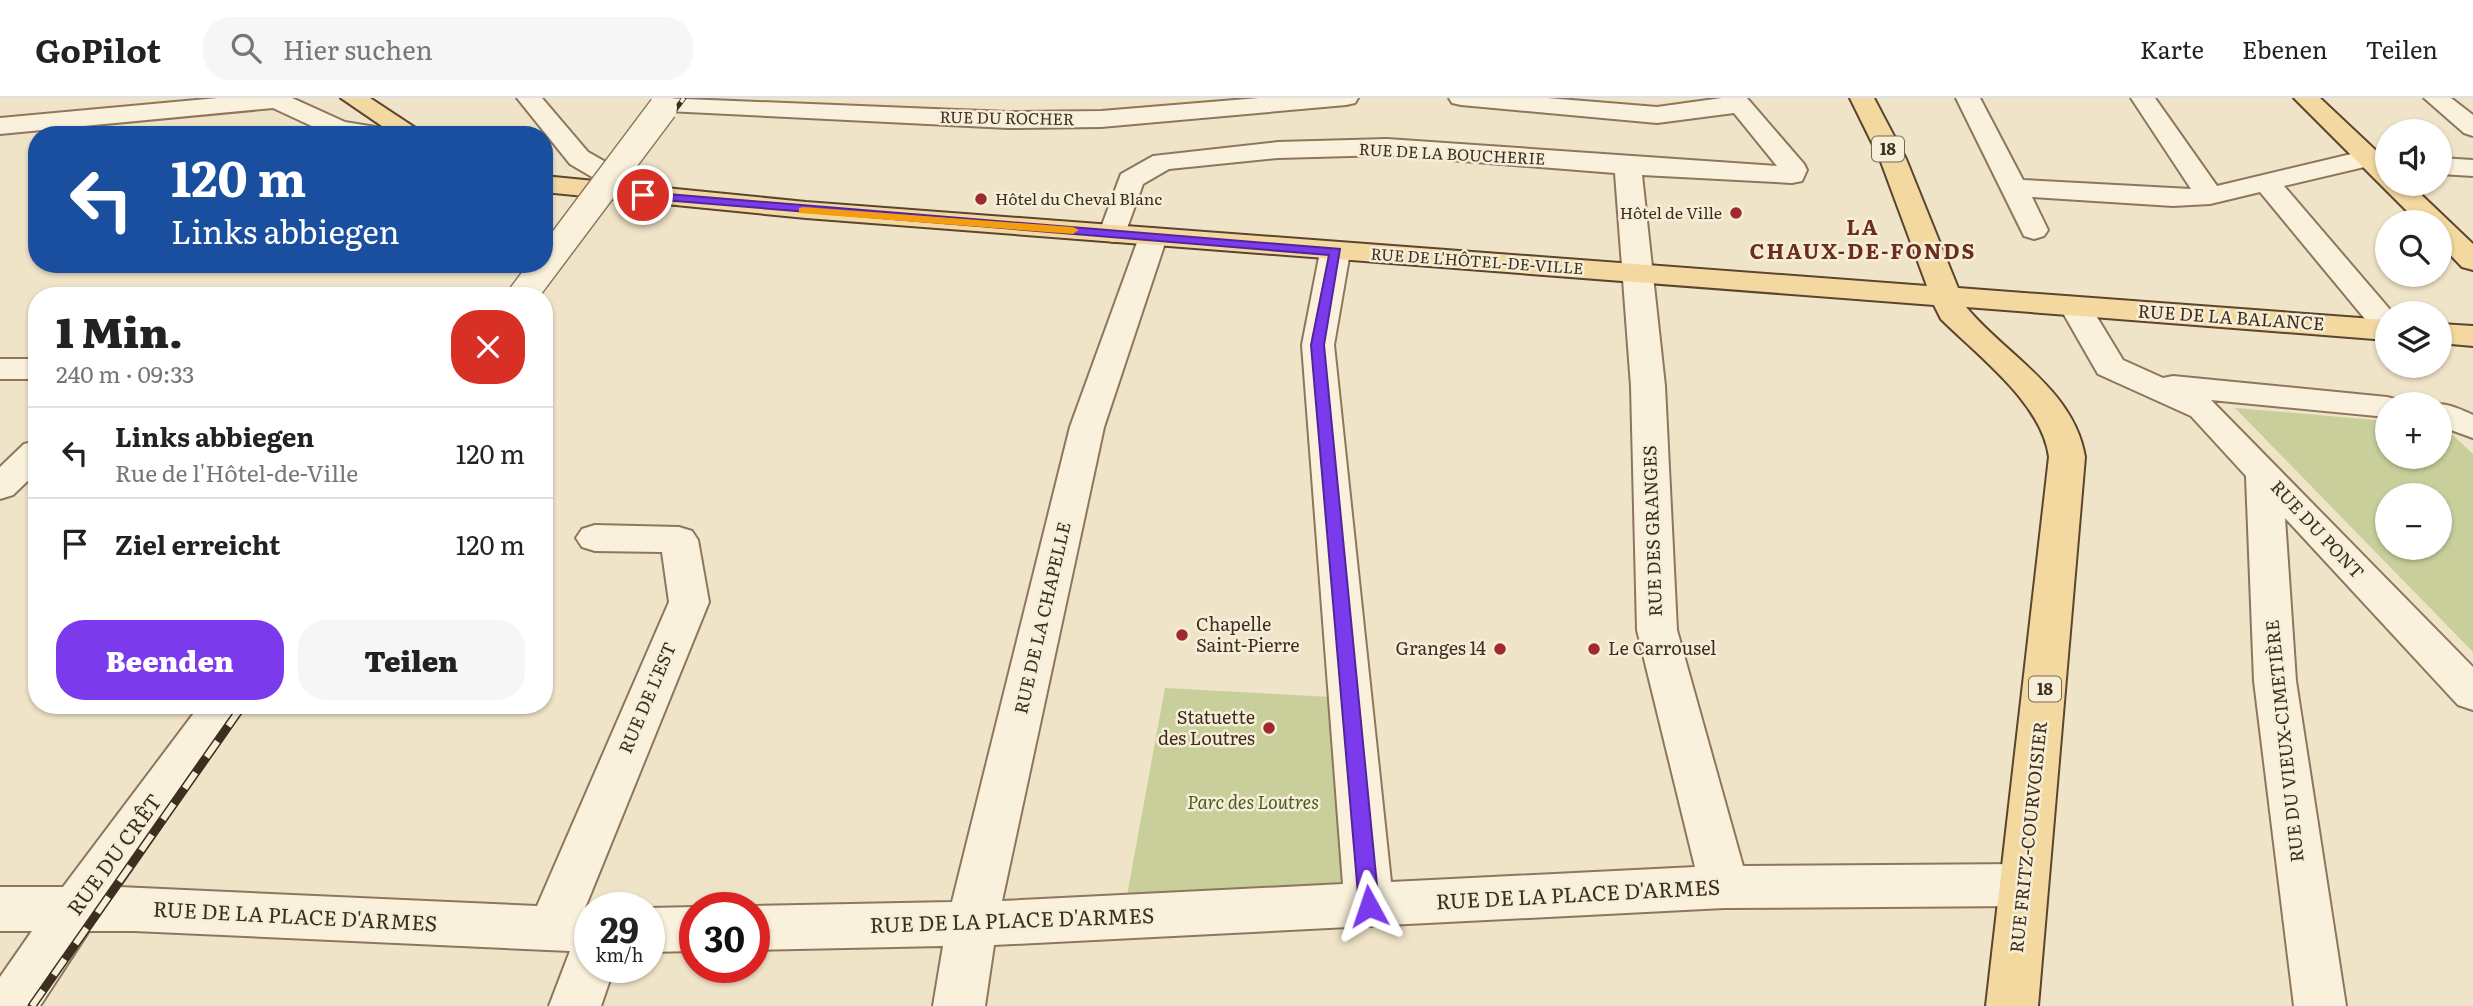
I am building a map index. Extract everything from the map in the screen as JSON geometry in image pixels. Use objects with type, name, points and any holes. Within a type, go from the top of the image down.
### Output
[{"type":"main road","points":[[353,98],[398,126]]},
{"type":"main road","name":"18","points":[[1862,98],[1893,159],[1943,296]]},
{"type":"main road","points":[[2306,98],[2375,161]]},
{"type":"main road","name":"RUE DE L'HÔTEL-DE-VILLE","points":[[553,185],[643,195],[1335,252],[1640,272],[2076,306]]},
{"type":"main road","points":[[2407,196],[2422,210]]},
{"type":"main road","points":[[2452,240],[2473,261]]},
{"type":"main road","name":"RUE FRITZ-COURVOISIER","points":[[1943,296],[1961,323],[2027,383],[2050,409],[2065,443],[2067,457],[2012,1006]]},
{"type":"main road","name":"RUE DE LA BALANCE","points":[[2076,306],[2375,321]]},
{"type":"main road","points":[[2452,335],[2473,336]]},
{"type":"street","points":[[529,98],[552,126]]},
{"type":"street","points":[[985,120],[999,98]]},
{"type":"street","name":"RUE DU ROCHER","points":[[667,103],[985,120],[1101,118],[1346,98]]},
{"type":"street","points":[[1461,98],[1657,115],[1738,101]]},
{"type":"street","points":[[1968,98],[2034,230]]},
{"type":"street","points":[[2143,98],[2210,196]]},
{"type":"street","points":[[2436,98],[2473,128]]},
{"type":"street","points":[[0,127],[276,100],[332,126]]},
{"type":"street","name":"RUE DE LA BOUCHERIE","points":[[1113,233],[1130,180],[1162,162],[1278,150],[1387,148],[1791,175],[1794,170],[1738,101]]},
{"type":"street","points":[[553,255],[667,103]]},
{"type":"street","points":[[553,127],[579,158],[643,195]]},
{"type":"street","name":"RUE DES GRANGES","points":[[1628,166],[1640,272],[1648,386],[1657,630],[1724,887]]},
{"type":"street","points":[[2013,188],[2174,198],[2210,196],[2266,183],[2375,166]]},
{"type":"street","points":[[2452,167],[2473,168]]},
{"type":"street","points":[[2266,183],[2375,313]]},
{"type":"street","name":"RUE DE LA CHAPELLE","points":[[959,1006],[972,924],[1087,428],[1153,237]]},
{"type":"street","points":[[1335,252],[1318,345],[1369,906]]},
{"type":"street","points":[[529,287],[539,273]]},
{"type":"street","name":"RUE DU PONT","points":[[2076,306],[2110,367],[2203,409],[2473,694]]},
{"type":"street","points":[[0,369],[28,369]]},
{"type":"street","points":[[2149,384],[2375,406]]},
{"type":"street","points":[[2452,419],[2473,428]]},
{"type":"street","points":[[0,487],[28,461]]},
{"type":"street","name":"RUE DU VIEUX-CIMETIÈRE","points":[[2264,474],[2275,681],[2320,1006]]},
{"type":"street","name":"RUE DE L'EST","points":[[570,930],[689,602],[679,540],[595,538]]},
{"type":"street","name":"RUE DU CRÊT","points":[[10,1006],[74,911],[217,714]]},
{"type":"street","name":"RUE DE LA PLACE D'ARMES","points":[[770,928],[972,924],[1724,887],[2024,885]]},
{"type":"street","name":"RUE DE LA PLACE D'ARMES","points":[[0,909],[134,909],[570,930]]},
{"type":"street","points":[[575,1006],[583,983]]},
{"type":"green space","points":[[2235,408],[2375,420],[2375,469],[2452,469],[2452,434],[2473,454],[2473,652],[2383,560],[2452,560],[2452,483],[2375,483],[2375,552]]},
{"type":"green space","name":"Parc des Loutres","points":[[1165,688],[1350,698],[1369,906],[1123,917]]},
{"type":"railway","points":[[543,287],[684,98]]},
{"type":"railway","points":[[32,1006],[237,714]]},
{"type":"slow traffic","points":[[803,210],[1073,230]]},
{"type":"place","name":"Hôtel du Cheval Blanc","points":[[981,199]]},
{"type":"place","name":"Hôtel de Ville","points":[[1736,213]]},
{"type":"place","name":"Chapelle Saint-Pierre","points":[[1182,635]]},
{"type":"place","name":"Granges 14","points":[[1500,649]]},
{"type":"place","name":"Le Carrousel","points":[[1594,649]]},
{"type":"place","name":"Statuette des Loutres","points":[[1269,728]]},
{"type":"district","name":"LA CHAUX-DE-FONDS","points":[[1863,240]]},
{"type":"route","points":[[643,195],[1335,252],[1318,345],[1369,906]]}]
